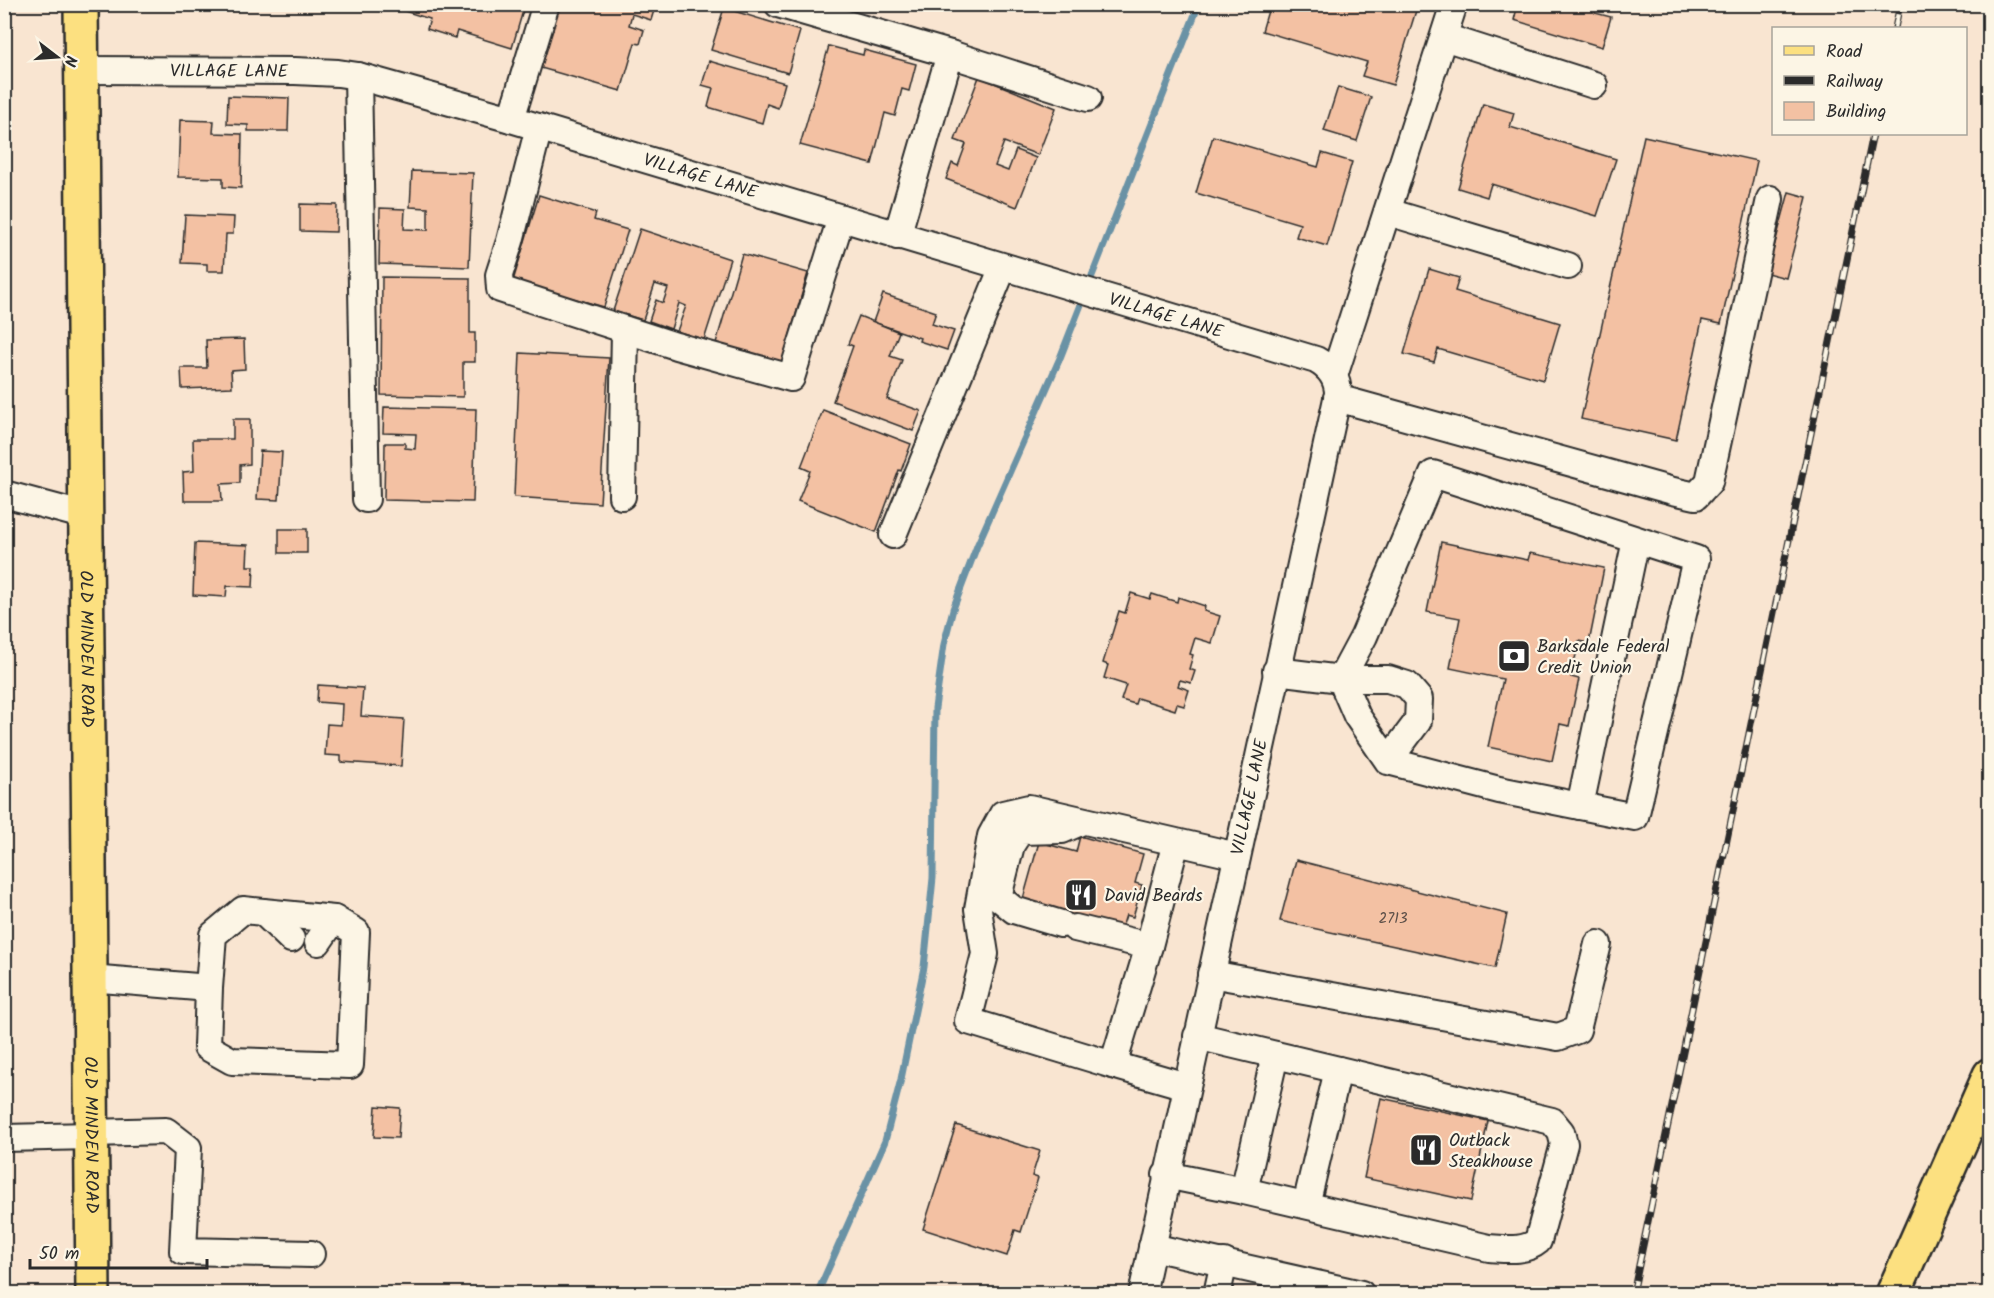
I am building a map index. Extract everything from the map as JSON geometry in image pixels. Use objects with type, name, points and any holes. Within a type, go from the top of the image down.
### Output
[{"type":"main road","name":"OLD MINDEN ROAD","points":[[81,4],[93,1293]]},
{"type":"main road","points":[[1893,1293],[1989,1075]]},
{"type":"street","points":[[510,119],[546,4]]},
{"type":"street","points":[[778,4],[950,54],[1088,98]]},
{"type":"street","points":[[1454,4],[1335,387],[1672,491],[1696,496],[1709,482],[1770,199]]},
{"type":"street","points":[[1444,37],[1594,86]]},
{"type":"street","points":[[897,236],[950,54]]},
{"type":"street","name":"VILLAGE LANE","points":[[81,70],[304,71],[358,76],[510,119],[1316,360],[1325,366],[1335,387],[1237,856],[1166,1174],[1142,1293]]},
{"type":"street","points":[[358,76],[366,499]]},
{"type":"street","points":[[539,128],[499,274],[500,289],[676,346],[791,378],[841,218]]},
{"type":"street","points":[[1388,212],[1568,266]]},
{"type":"street","points":[[892,535],[1003,267]]},
{"type":"street","points":[[622,496],[625,330]]},
{"type":"street","points":[[1433,474],[1696,559],[1635,817],[1499,790],[1388,761],[1357,716],[1341,679],[1364,636],[1433,474]]},
{"type":"street","points":[[4,494],[86,516]]},
{"type":"street","points":[[1580,806],[1636,540]]},
{"type":"street","points":[[1276,671],[1341,679],[1388,679],[1407,685],[1419,699],[1418,721],[1388,761]]},
{"type":"street","points":[[1186,1086],[969,1021],[985,954],[978,909],[991,836],[1003,814],[1029,808],[1237,856]]},
{"type":"street","points":[[1083,821],[1062,830],[1020,831],[1011,845],[998,897],[1014,910],[1149,946]]},
{"type":"street","points":[[1113,1065],[1149,946],[1176,842]]},
{"type":"street","points":[[243,910],[334,920],[356,932],[350,1065],[232,1060],[207,1047],[213,935],[243,910]]},
{"type":"street","points":[[263,912],[291,939]]},
{"type":"street","points":[[318,942],[334,920]]},
{"type":"street","points":[[1211,974],[1558,1037],[1577,1030],[1598,944]]},
{"type":"street","points":[[90,978],[209,988]]},
{"type":"street","points":[[1166,1174],[1489,1248],[1512,1249],[1531,1247],[1538,1241],[1564,1144],[1561,1132],[1552,1121],[1197,1036]]},
{"type":"street","points":[[1244,1191],[1275,1055]]},
{"type":"street","points":[[1306,1205],[1338,1070]]},
{"type":"street","points":[[4,1138],[166,1131],[188,1148],[183,1251],[310,1254]]},
{"type":"street","points":[[1152,1247],[1361,1293]]},
{"type":"street","points":[[1216,1293],[1224,1262]]},
{"type":"building","points":[[399,4],[525,4],[512,48],[457,31],[455,38],[427,29],[430,19],[398,9]]},
{"type":"building","points":[[560,4],[656,4],[651,20],[632,14],[629,25],[644,30],[640,44],[635,43],[621,91],[541,68]]},
{"type":"building","points":[[1270,4],[1418,4],[1393,85],[1362,76],[1367,62],[1262,31]]},
{"type":"building","points":[[1518,4],[1598,4],[1595,13],[1611,17],[1602,47],[1514,20]]},
{"type":"building","points":[[724,8],[800,31],[788,73],[711,50]]},
{"type":"building","points":[[829,46],[863,55],[864,50],[916,64],[909,91],[902,89],[895,116],[885,113],[872,164],[800,145]]},
{"type":"building","points":[[709,61],[785,83],[778,108],[767,104],[762,123],[708,107],[713,88],[702,85]]},
{"type":"building","points":[[979,77],[1056,108],[1038,155],[1004,142],[995,166],[1008,171],[1016,150],[1036,158],[1017,207],[946,179],[952,163],[958,166],[966,144],[955,140]]},
{"type":"building","points":[[1338,87],[1371,97],[1357,141],[1324,131]]},
{"type":"building","points":[[228,96],[289,98],[288,131],[248,131],[248,125],[227,124]]},
{"type":"building","points":[[1483,104],[1514,113],[1510,127],[1616,159],[1597,216],[1491,184],[1487,197],[1458,188]]},
{"type":"building","points":[[180,120],[214,121],[213,133],[242,134],[241,188],[223,187],[223,178],[178,177]]},
{"type":"building","points":[[1213,136],[1318,167],[1322,153],[1352,162],[1327,246],[1296,237],[1300,224],[1196,193]]},
{"type":"building","points":[[1644,136],[1757,161],[1721,324],[1702,320],[1676,440],[1581,419]]},
{"type":"building","points":[[412,171],[473,173],[469,267],[379,264],[380,208],[405,209],[404,229],[428,230],[428,208],[410,207]]},
{"type":"building","points":[[1789,192],[1807,197],[1786,278],[1767,273]]},
{"type":"building","points":[[539,195],[596,213],[594,220],[628,230],[604,307],[513,281]]},
{"type":"building","points":[[300,204],[337,205],[336,232],[300,231]]},
{"type":"building","points":[[185,215],[234,217],[233,234],[226,234],[224,271],[207,271],[207,264],[182,263]]},
{"type":"building","points":[[640,229],[730,259],[704,340],[677,331],[686,306],[679,303],[671,329],[649,321],[656,300],[663,303],[668,288],[655,284],[643,320],[613,311]]},
{"type":"building","points":[[742,254],[808,273],[782,362],[716,343]]},
{"type":"building","points":[[1429,269],[1459,278],[1455,291],[1560,323],[1543,380],[1438,349],[1434,362],[1404,354]]},
{"type":"building","points":[[382,277],[470,278],[470,333],[475,333],[475,362],[463,362],[463,397],[381,395]]},
{"type":"building","points":[[883,294],[936,312],[932,324],[954,331],[947,350],[873,322]]},
{"type":"building","points":[[859,316],[899,332],[890,356],[902,360],[887,399],[921,411],[913,431],[833,401],[853,346],[848,344]]},
{"type":"building","points":[[244,339],[245,369],[231,370],[232,387],[182,389],[181,368],[207,368],[206,340]]},
{"type":"building","points":[[520,353],[609,358],[600,503],[514,497]]},
{"type":"building","points":[[384,407],[476,409],[473,502],[384,500],[385,443],[405,443],[405,448],[415,449],[416,434],[383,433]]},
{"type":"building","points":[[823,410],[911,444],[876,532],[798,501],[810,471],[801,467]]},
{"type":"building","points":[[233,419],[250,419],[250,464],[240,465],[240,483],[221,484],[222,501],[184,501],[183,472],[194,471],[193,439],[233,439]]},
{"type":"building","points":[[260,451],[282,452],[279,500],[257,499]]},
{"type":"building","points":[[279,529],[307,529],[307,553],[279,553]]},
{"type":"building","name":"Barksdale Federal Credit Union","points":[[1441,542],[1528,560],[1530,553],[1604,568],[1589,643],[1579,641],[1571,677],[1579,679],[1569,726],[1560,724],[1552,761],[1488,747],[1503,679],[1450,668],[1460,618],[1427,612]]},
{"type":"building","points":[[195,543],[248,545],[247,566],[254,566],[253,587],[227,586],[226,597],[193,595]]},
{"type":"building","points":[[1131,593],[1150,599],[1152,594],[1177,602],[1178,597],[1205,606],[1204,611],[1220,616],[1212,643],[1195,638],[1190,654],[1193,655],[1189,669],[1195,671],[1191,683],[1180,680],[1178,686],[1189,690],[1184,706],[1177,704],[1175,710],[1137,698],[1135,704],[1121,700],[1126,685],[1104,678],[1108,665],[1103,663],[1119,611],[1125,613]]},
{"type":"building","points":[[318,685],[363,688],[361,716],[404,719],[401,766],[341,762],[341,756],[325,755],[327,724],[341,725],[342,704],[317,702]]},
{"type":"building","name":"David Beards","points":[[1080,836],[1143,854],[1135,883],[1142,885],[1133,917],[1126,915],[1120,934],[1021,906],[1039,842],[1076,852]]},
{"type":"building","points":[[1296,860],[1507,914],[1495,968],[1280,921]]},
{"type":"building","name":"Outback Steakhouse","points":[[1381,1098],[1488,1121],[1471,1201],[1364,1178]]},
{"type":"building","points":[[376,1106],[400,1108],[398,1138],[374,1137]]},
{"type":"building","points":[[956,1125],[1040,1151],[1032,1176],[1038,1178],[1021,1232],[1015,1230],[1007,1256],[923,1229]]},
{"type":"waterway","points":[[1088,286],[1199,4]]},
{"type":"waterway","points":[[817,1294],[885,1141],[901,1079],[924,967],[933,878],[935,708],[944,644],[953,609],[977,546],[1060,358],[1084,297]]},
{"type":"railway","points":[[1895,27],[1900,4]]},
{"type":"railway","points":[[1633,1294],[1873,135]]},
{"type":"place","name":"Barksdale Federal Credit Union","points":[[1514,656]]},
{"type":"place","name":"David Beards","points":[[1081,895]]},
{"type":"place","name":"Outback Steakhouse","points":[[1426,1150]]}]
